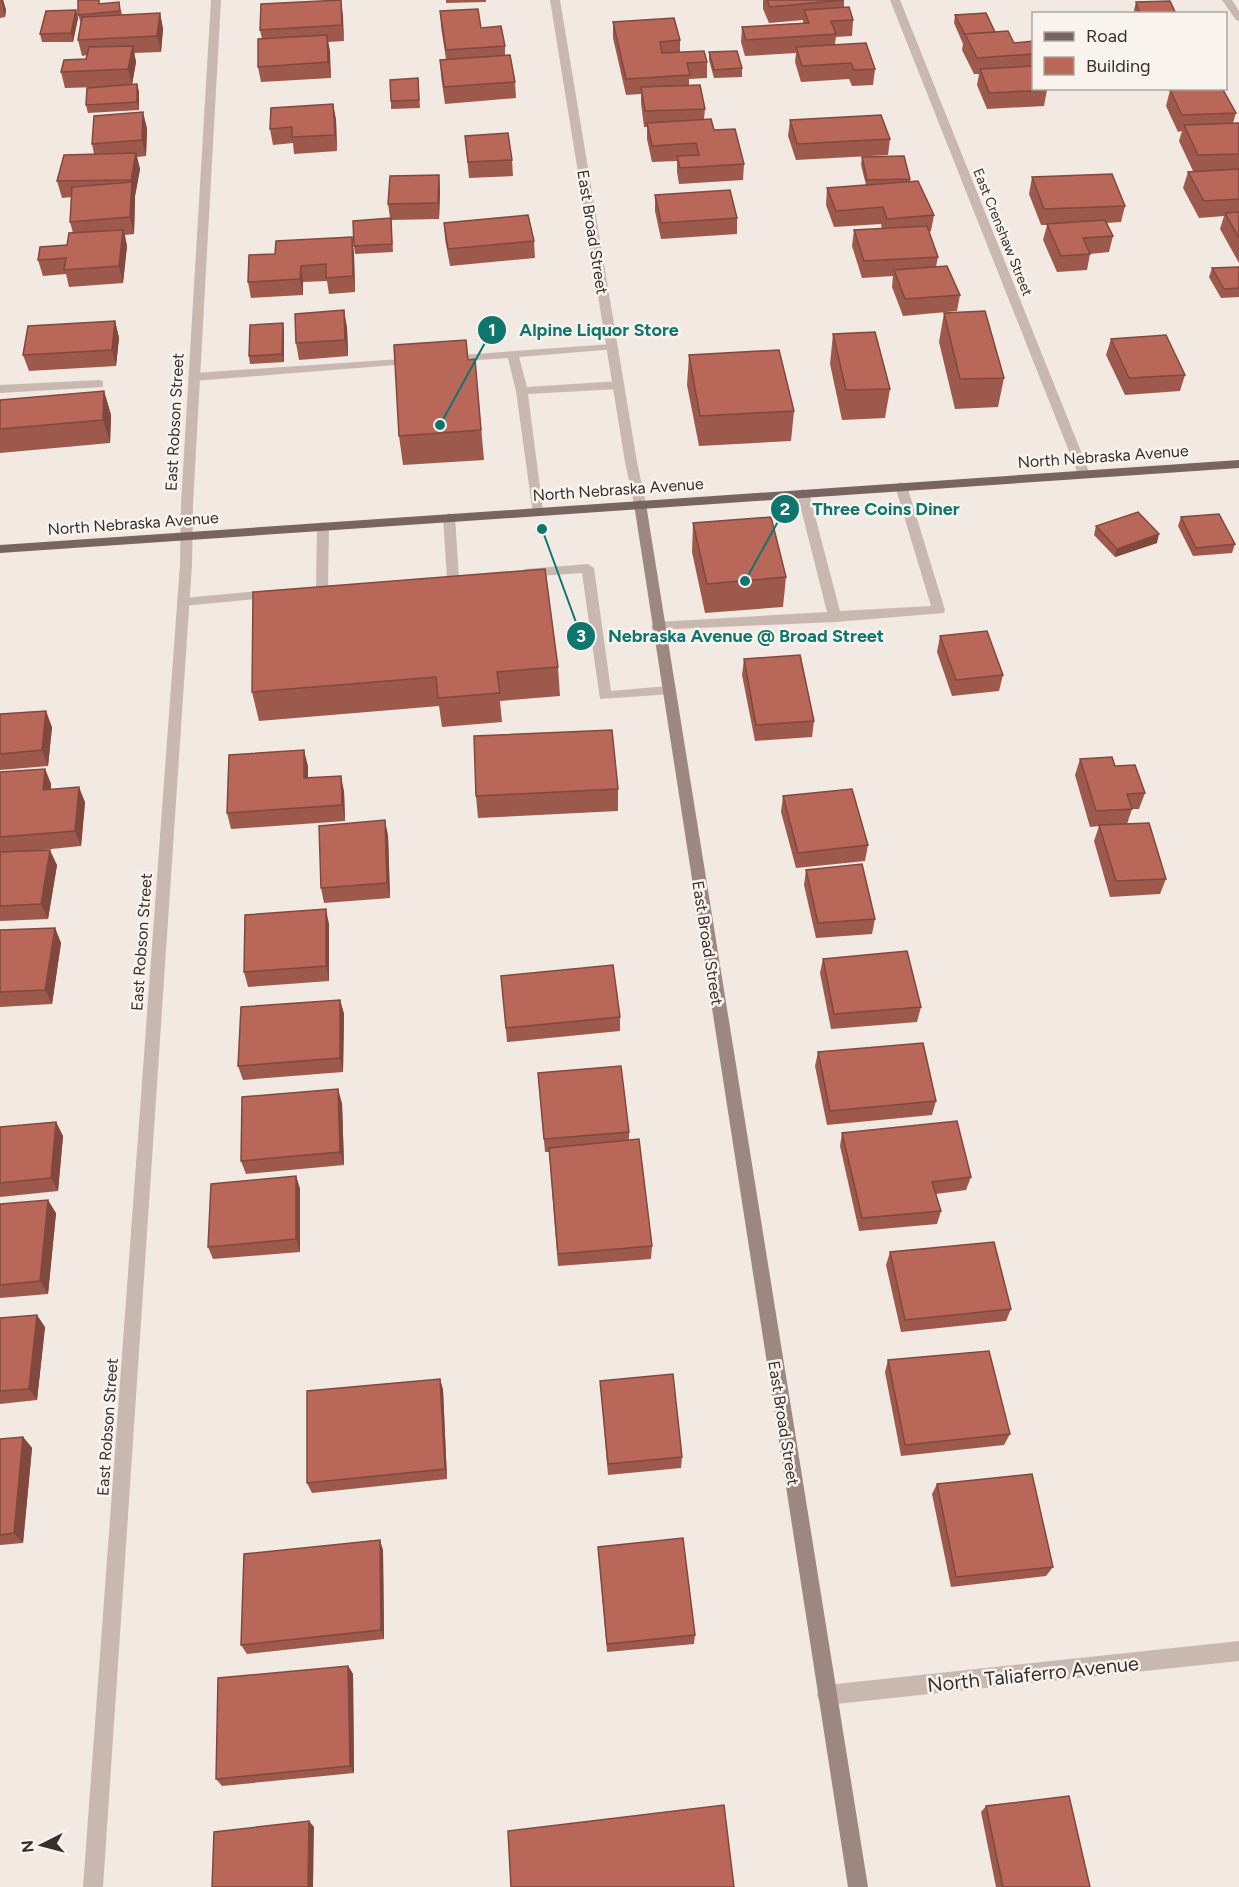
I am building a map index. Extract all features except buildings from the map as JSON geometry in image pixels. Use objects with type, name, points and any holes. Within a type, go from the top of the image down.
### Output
[{"type":"main road","name":"North Nebraska Avenue","points":[[0,549],[1239,464]]},
{"type":"street","name":"East Robson Street","points":[[93,1887],[188,535],[187,504],[216,0]]},
{"type":"street","name":"East Broad Street","points":[[555,0],[639,504],[858,1887]]},
{"type":"street","name":"East Crenshaw Street","points":[[895,0],[1084,474]]},
{"type":"street","points":[[1227,0],[1239,18]]},
{"type":"street","points":[[194,377],[612,347]]},
{"type":"street","points":[[513,354],[522,391],[537,511]]},
{"type":"street","points":[[0,389],[99,384]]},
{"type":"street","points":[[522,391],[619,385]]},
{"type":"street","points":[[658,627],[939,610],[901,486]]},
{"type":"street","points":[[803,493],[835,616]]},
{"type":"street","points":[[449,517],[453,579]]},
{"type":"street","points":[[323,526],[316,590],[358,587]]},
{"type":"street","points":[[509,575],[588,568],[605,696],[668,691]]},
{"type":"street","points":[[183,602],[287,593]]},
{"type":"street","name":"North Taliaferro Avenue","points":[[827,1695],[1239,1651]]},
{"type":"place","name":"Alpine Liquor Store","points":[[440,425]]},
{"type":"place","name":"Nebraska Avenue @ Broad Street","points":[[542,529]]},
{"type":"place","name":"Three Coins Diner","points":[[745,581]]}]
